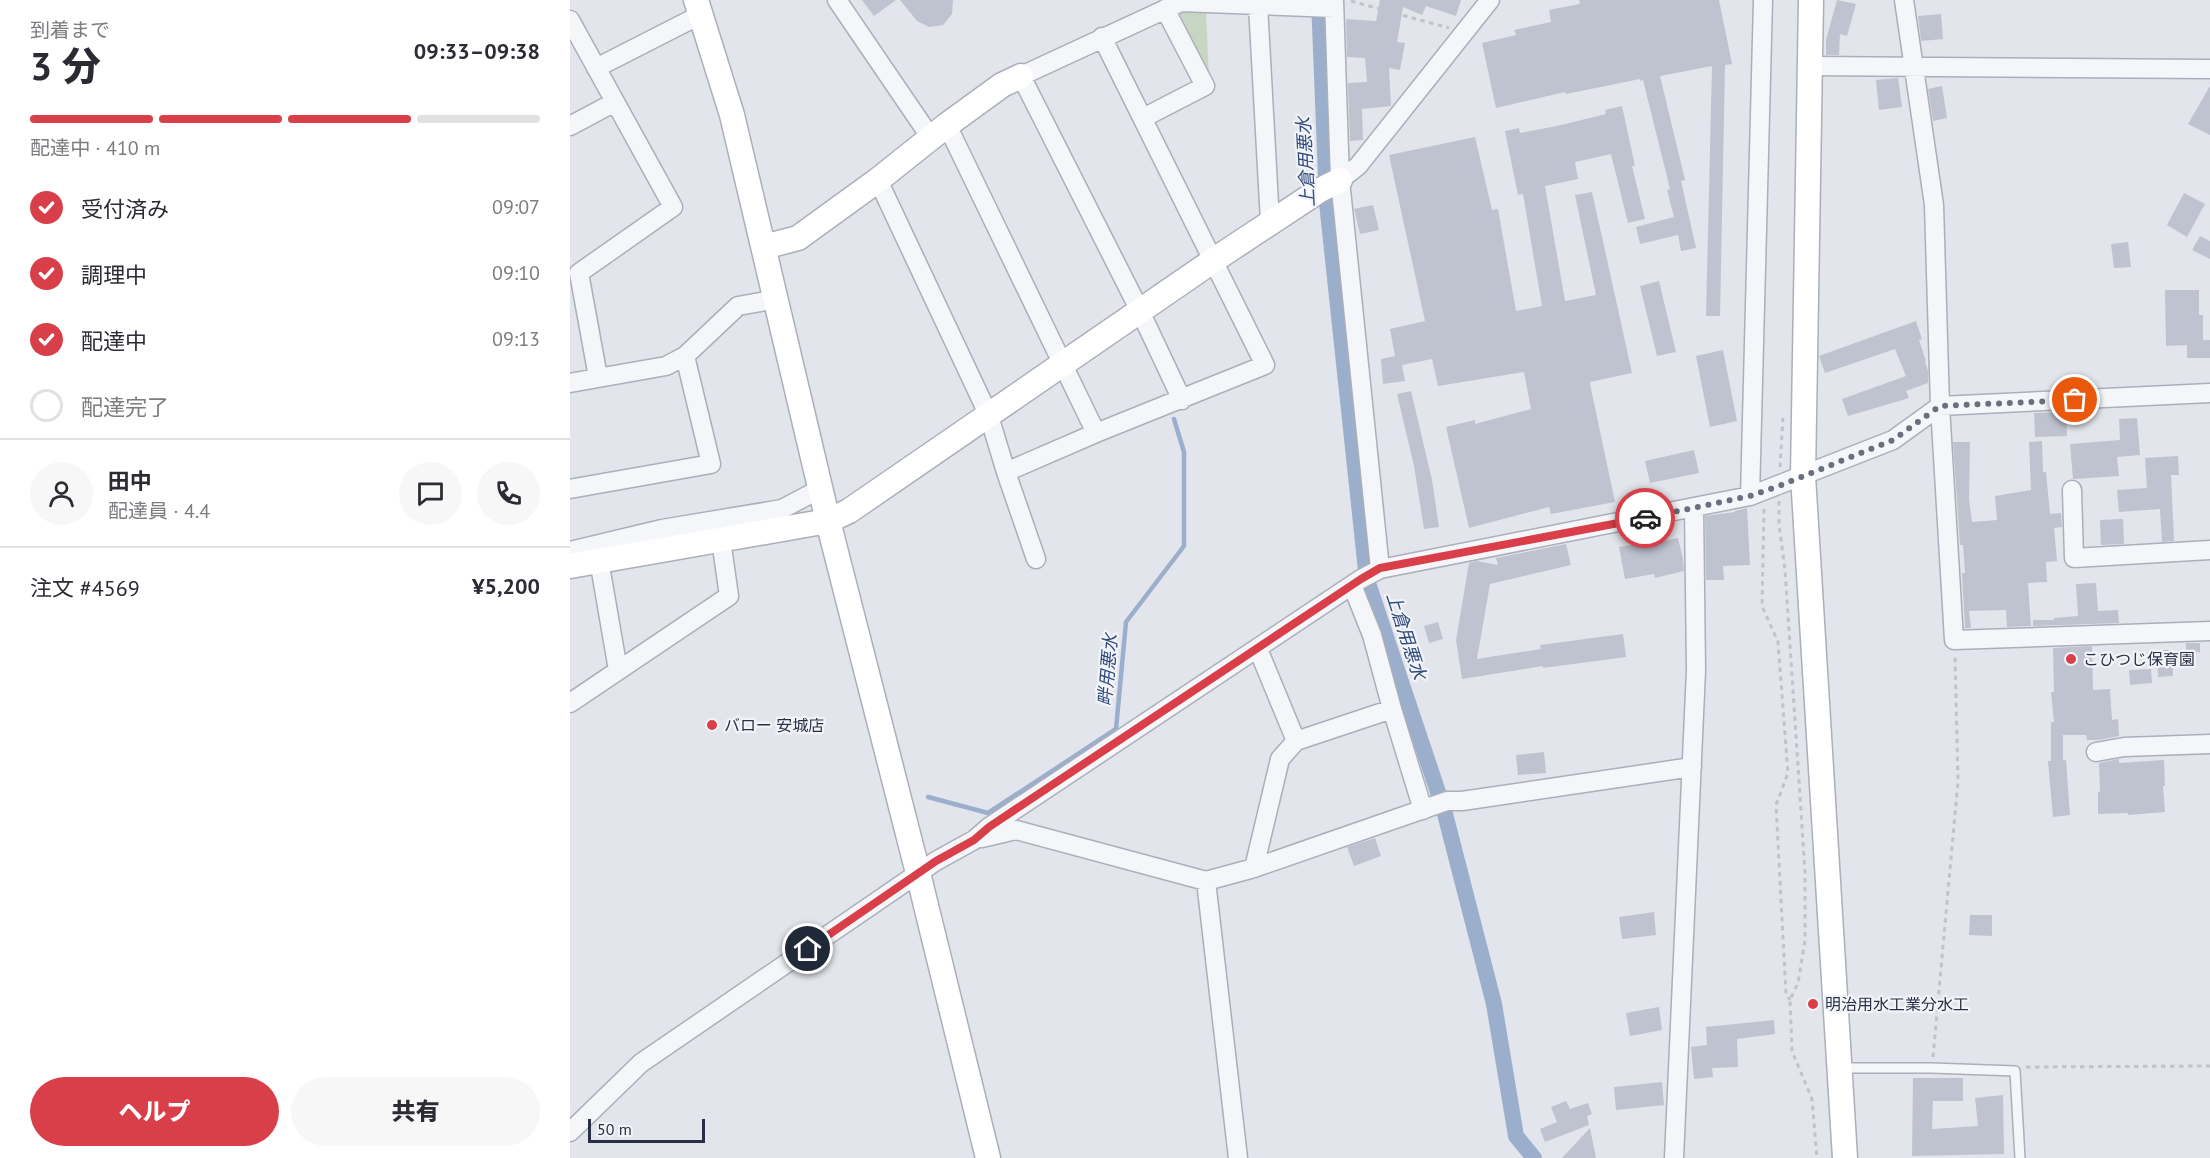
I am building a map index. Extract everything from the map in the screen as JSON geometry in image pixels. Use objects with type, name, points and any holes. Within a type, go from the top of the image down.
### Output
[{"type":"street","points":[[837,0],[939,131],[1062,362],[1096,433]]},
{"type":"street","points":[[570,566],[828,521],[849,511],[989,416],[1062,362],[1270,222],[1358,166],[1490,0]]},
{"type":"street","points":[[1750,496],[1763,0]]},
{"type":"street","points":[[1811,0],[1803,476],[1845,1158]]},
{"type":"street","points":[[1904,0],[1934,205],[1940,406],[1954,640],[2210,631]]},
{"type":"street","points":[[764,247],[798,238],[1002,85],[1181,2],[1308,7],[1334,3],[1330,185],[1380,568]]},
{"type":"street","points":[[1258,5],[1270,222]]},
{"type":"street","points":[[596,68],[698,7],[732,115],[820,489],[988,1158]]},
{"type":"street","points":[[1143,118],[1205,86],[1165,9]]},
{"type":"street","points":[[570,20],[673,207],[579,273],[598,377]]},
{"type":"street","points":[[1006,472],[1265,365],[1102,37]]},
{"type":"street","points":[[1809,66],[2210,69]]},
{"type":"street","points":[[1021,76],[1140,311],[1182,400]]},
{"type":"street","points":[[570,126],[615,102]]},
{"type":"street","points":[[878,180],[989,416],[1036,559]]},
{"type":"street","points":[[570,383],[666,366],[685,356],[738,306],[777,299]]},
{"type":"street","points":[[570,489],[711,464],[685,356]]},
{"type":"street","points":[[570,1132],[641,1064],[918,873],[974,840],[994,824],[1380,568],[1750,496],[1893,440],[1940,406],[2210,393]]},
{"type":"street","points":[[570,551],[662,528],[782,509],[820,489]]},
{"type":"street","points":[[2072,490],[2074,558],[2210,550]]},
{"type":"street","points":[[1674,1158],[1696,670],[1694,508]]},
{"type":"street","points":[[570,704],[729,596],[721,540]]},
{"type":"street","points":[[599,560],[618,670]]},
{"type":"street","points":[[1357,582],[1392,709],[1434,806]]},
{"type":"street","points":[[1258,649],[1296,741]]},
{"type":"street","points":[[1254,868],[1280,759],[1296,741],[1392,709]]},
{"type":"street","points":[[2096,752],[2124,747],[2210,744]]},
{"type":"street","points":[[974,840],[1016,830],[1206,881],[1254,868],[1434,806],[1692,767]]},
{"type":"street","points":[[1206,881],[1238,1158]]},
{"type":"lane","points":[[1841,1068],[2015,1071],[2020,1158]]},
{"type":"path","points":[[1334,3],[1354,2],[1465,32]]},
{"type":"path","points":[[1932,1068],[1958,781],[1954,640]]},
{"type":"path","points":[[2015,1071],[2029,1066],[2210,1066]]},
{"type":"green space","points":[[1178,11],[1206,12],[1209,79],[1171,14]]},
{"type":"building","points":[[862,0],[896,0],[874,16]]},
{"type":"building","points":[[900,0],[953,0],[952,14],[943,25],[929,27],[917,21]]},
{"type":"building","points":[[1380,0],[1461,0],[1456,16],[1426,6],[1422,15],[1403,7],[1397,42],[1405,43],[1400,70],[1389,68],[1391,106],[1362,109],[1363,140],[1350,141],[1348,83],[1367,82],[1365,58],[1347,57],[1346,19],[1376,21]]},
{"type":"building","points":[[1579,0],[1719,0],[1732,64],[1725,65],[1720,316],[1706,316],[1712,66],[1660,76],[1685,180],[1681,181],[1696,248],[1681,251],[1678,235],[1640,244],[1636,227],[1674,217],[1667,190],[1670,189],[1643,80],[1566,94],[1565,92],[1496,108],[1482,43],[1516,35],[1514,30],[1551,22],[1549,10],[1580,4]]},
{"type":"building","points":[[1837,0],[1856,4],[1847,36],[1840,34],[1839,55],[1826,55],[1826,40]]},
{"type":"building","points":[[1941,14],[1943,39],[1921,41],[1918,16]]},
{"type":"building","points":[[1898,78],[1902,107],[1879,110],[1876,80]]},
{"type":"building","points":[[1942,86],[1947,118],[1933,121],[1928,89]]},
{"type":"building","points":[[2210,86],[2210,135],[2188,124]]},
{"type":"building","points":[[1622,106],[1635,166],[1632,166],[1645,219],[1628,223],[1611,154],[1575,162],[1578,179],[1545,186],[1565,301],[1596,295],[1575,195],[1592,192],[1614,291],[1632,373],[1590,382],[1590,384],[1615,502],[1551,514],[1549,507],[1469,528],[1446,427],[1475,420],[1475,424],[1531,409],[1524,372],[1438,386],[1432,359],[1402,365],[1405,381],[1383,384],[1381,359],[1395,356],[1390,329],[1425,321],[1389,155],[1475,137],[1492,210],[1498,209],[1516,311],[1542,306],[1523,194],[1518,195],[1505,131],[1519,128],[1520,133],[1557,126],[1606,114],[1605,110]]},
{"type":"building","points":[[2184,193],[2205,204],[2187,237],[2167,225]]},
{"type":"building","points":[[1373,205],[1379,230],[1360,234],[1354,209]]},
{"type":"building","points":[[2200,236],[2210,241],[2210,259],[2192,250]]},
{"type":"building","points":[[2128,242],[2131,267],[2114,268],[2111,244]]},
{"type":"building","points":[[1659,281],[1676,352],[1657,356],[1640,286]]},
{"type":"building","points":[[2165,290],[2199,290],[2199,315],[2203,315],[2203,340],[2210,340],[2210,358],[2187,358],[2187,345],[2166,346]]},
{"type":"building","points":[[1916,321],[1922,339],[1919,340],[1926,361],[1928,383],[1906,391],[1909,398],[1848,416],[1842,399],[1906,376],[1895,349],[1825,373],[1819,356]]},
{"type":"building","points":[[1723,350],[1737,421],[1710,427],[1696,356]]},
{"type":"building","points":[[1411,391],[1432,480],[1439,527],[1424,529],[1414,466],[1397,394]]},
{"type":"building","points":[[2066,412],[2067,436],[2035,437],[2034,413]]},
{"type":"building","points":[[2137,418],[2140,455],[2117,457],[2119,476],[2073,479],[2070,444],[2120,440],[2119,419]]},
{"type":"building","points":[[2042,441],[2043,472],[2046,472],[2050,514],[2061,513],[2062,527],[2054,528],[2057,561],[2046,562],[2047,582],[2028,583],[2031,626],[2007,627],[2006,610],[1969,611],[1971,628],[1965,628],[1962,573],[1965,573],[1963,545],[1960,545],[1953,442],[1970,442],[1969,499],[1972,522],[1997,520],[1995,496],[2031,490],[2029,442]]},
{"type":"building","points":[[1694,450],[1699,473],[1650,483],[1645,461]]},
{"type":"building","points":[[2178,456],[2179,475],[2171,475],[2174,541],[2162,542],[2160,509],[2119,512],[2117,490],[2147,488],[2145,458]]},
{"type":"building","points":[[1747,508],[1750,565],[1723,566],[1724,580],[1706,580],[1705,516]]},
{"type":"building","points":[[2123,519],[2124,544],[2101,545],[2100,520]]},
{"type":"building","points":[[1678,538],[1684,571],[1655,578],[1654,574],[1625,579],[1619,547],[1644,543],[1645,546]]},
{"type":"building","points":[[1566,544],[1571,565],[1490,584],[1477,659],[1541,649],[1540,645],[1623,634],[1626,657],[1543,668],[1543,666],[1462,679],[1456,640],[1469,563],[1477,561],[1498,565],[1496,558]]},
{"type":"building","points":[[2096,583],[2098,611],[2118,610],[2119,623],[2033,626],[2033,620],[2054,620],[2054,618],[2078,616],[2076,584]]},
{"type":"building","points":[[1438,622],[1443,639],[1429,643],[1424,626]]},
{"type":"building","points":[[2186,643],[2200,643],[2200,652],[2186,653]]},
{"type":"building","points":[[2092,646],[2093,690],[2110,689],[2112,720],[2118,719],[2119,736],[2087,740],[2086,735],[2063,735],[2063,760],[2066,760],[2070,815],[2053,817],[2048,761],[2051,761],[2051,722],[2054,722],[2051,692],[2054,692],[2053,648]]},
{"type":"building","points":[[2157,650],[2173,650],[2173,676],[2158,677]]},
{"type":"building","points":[[2151,669],[2152,683],[2130,685],[2129,670]]},
{"type":"building","points":[[1544,752],[1546,773],[1518,775],[1516,755]]},
{"type":"building","points":[[2119,759],[2119,763],[2164,760],[2165,812],[2128,815],[2128,813],[2098,814],[2099,763]]},
{"type":"building","points":[[1375,838],[1381,856],[1354,866],[1347,847]]},
{"type":"building","points":[[1654,912],[1656,935],[1622,939],[1619,917]]},
{"type":"building","points":[[1970,915],[1992,915],[1992,936],[1969,935]]},
{"type":"building","points":[[1659,1007],[1662,1030],[1630,1036],[1626,1013]]},
{"type":"building","points":[[1774,1020],[1775,1034],[1737,1039],[1738,1067],[1712,1068],[1713,1077],[1694,1079],[1691,1047],[1707,1045],[1706,1027]]},
{"type":"building","points":[[1913,1078],[1963,1078],[1963,1101],[1933,1101],[1932,1129],[1978,1126],[1975,1098],[2003,1095],[2004,1154],[1912,1156]]},
{"type":"building","points":[[1662,1082],[1664,1105],[1616,1110],[1614,1087]]},
{"type":"building","points":[[1566,1101],[1570,1109],[1588,1103],[1592,1114],[1587,1116],[1589,1125],[1545,1142],[1540,1129],[1557,1122],[1551,1107]]},
{"type":"building","points":[[1590,1128],[1596,1158],[1562,1158]]},
{"type":"waterway","name":"上倉用悪水","points":[[1319,0],[1327,203],[1367,580],[1444,810],[1494,1004],[1516,1136],[1534,1158]]},
{"type":"waterway","name":"畔用悪水","points":[[928,797],[988,813],[1116,729],[1126,622],[1184,546],[1184,452],[1174,419]]},
{"type":"way so far","points":[[1645,518],[1750,496],[1779,486],[1893,440],[1940,406],[2075,400]]},
{"type":"place","name":"こひつじ保育園","points":[[2071,659]]},
{"type":"place","name":"バロー 安城店","points":[[712,725]]},
{"type":"place","name":"明治用水工業分水工","points":[[1813,1004]]},
{"type":"route","points":[[808,949],[936,861],[974,840],[989,827],[1380,568],[1645,518]]}]
